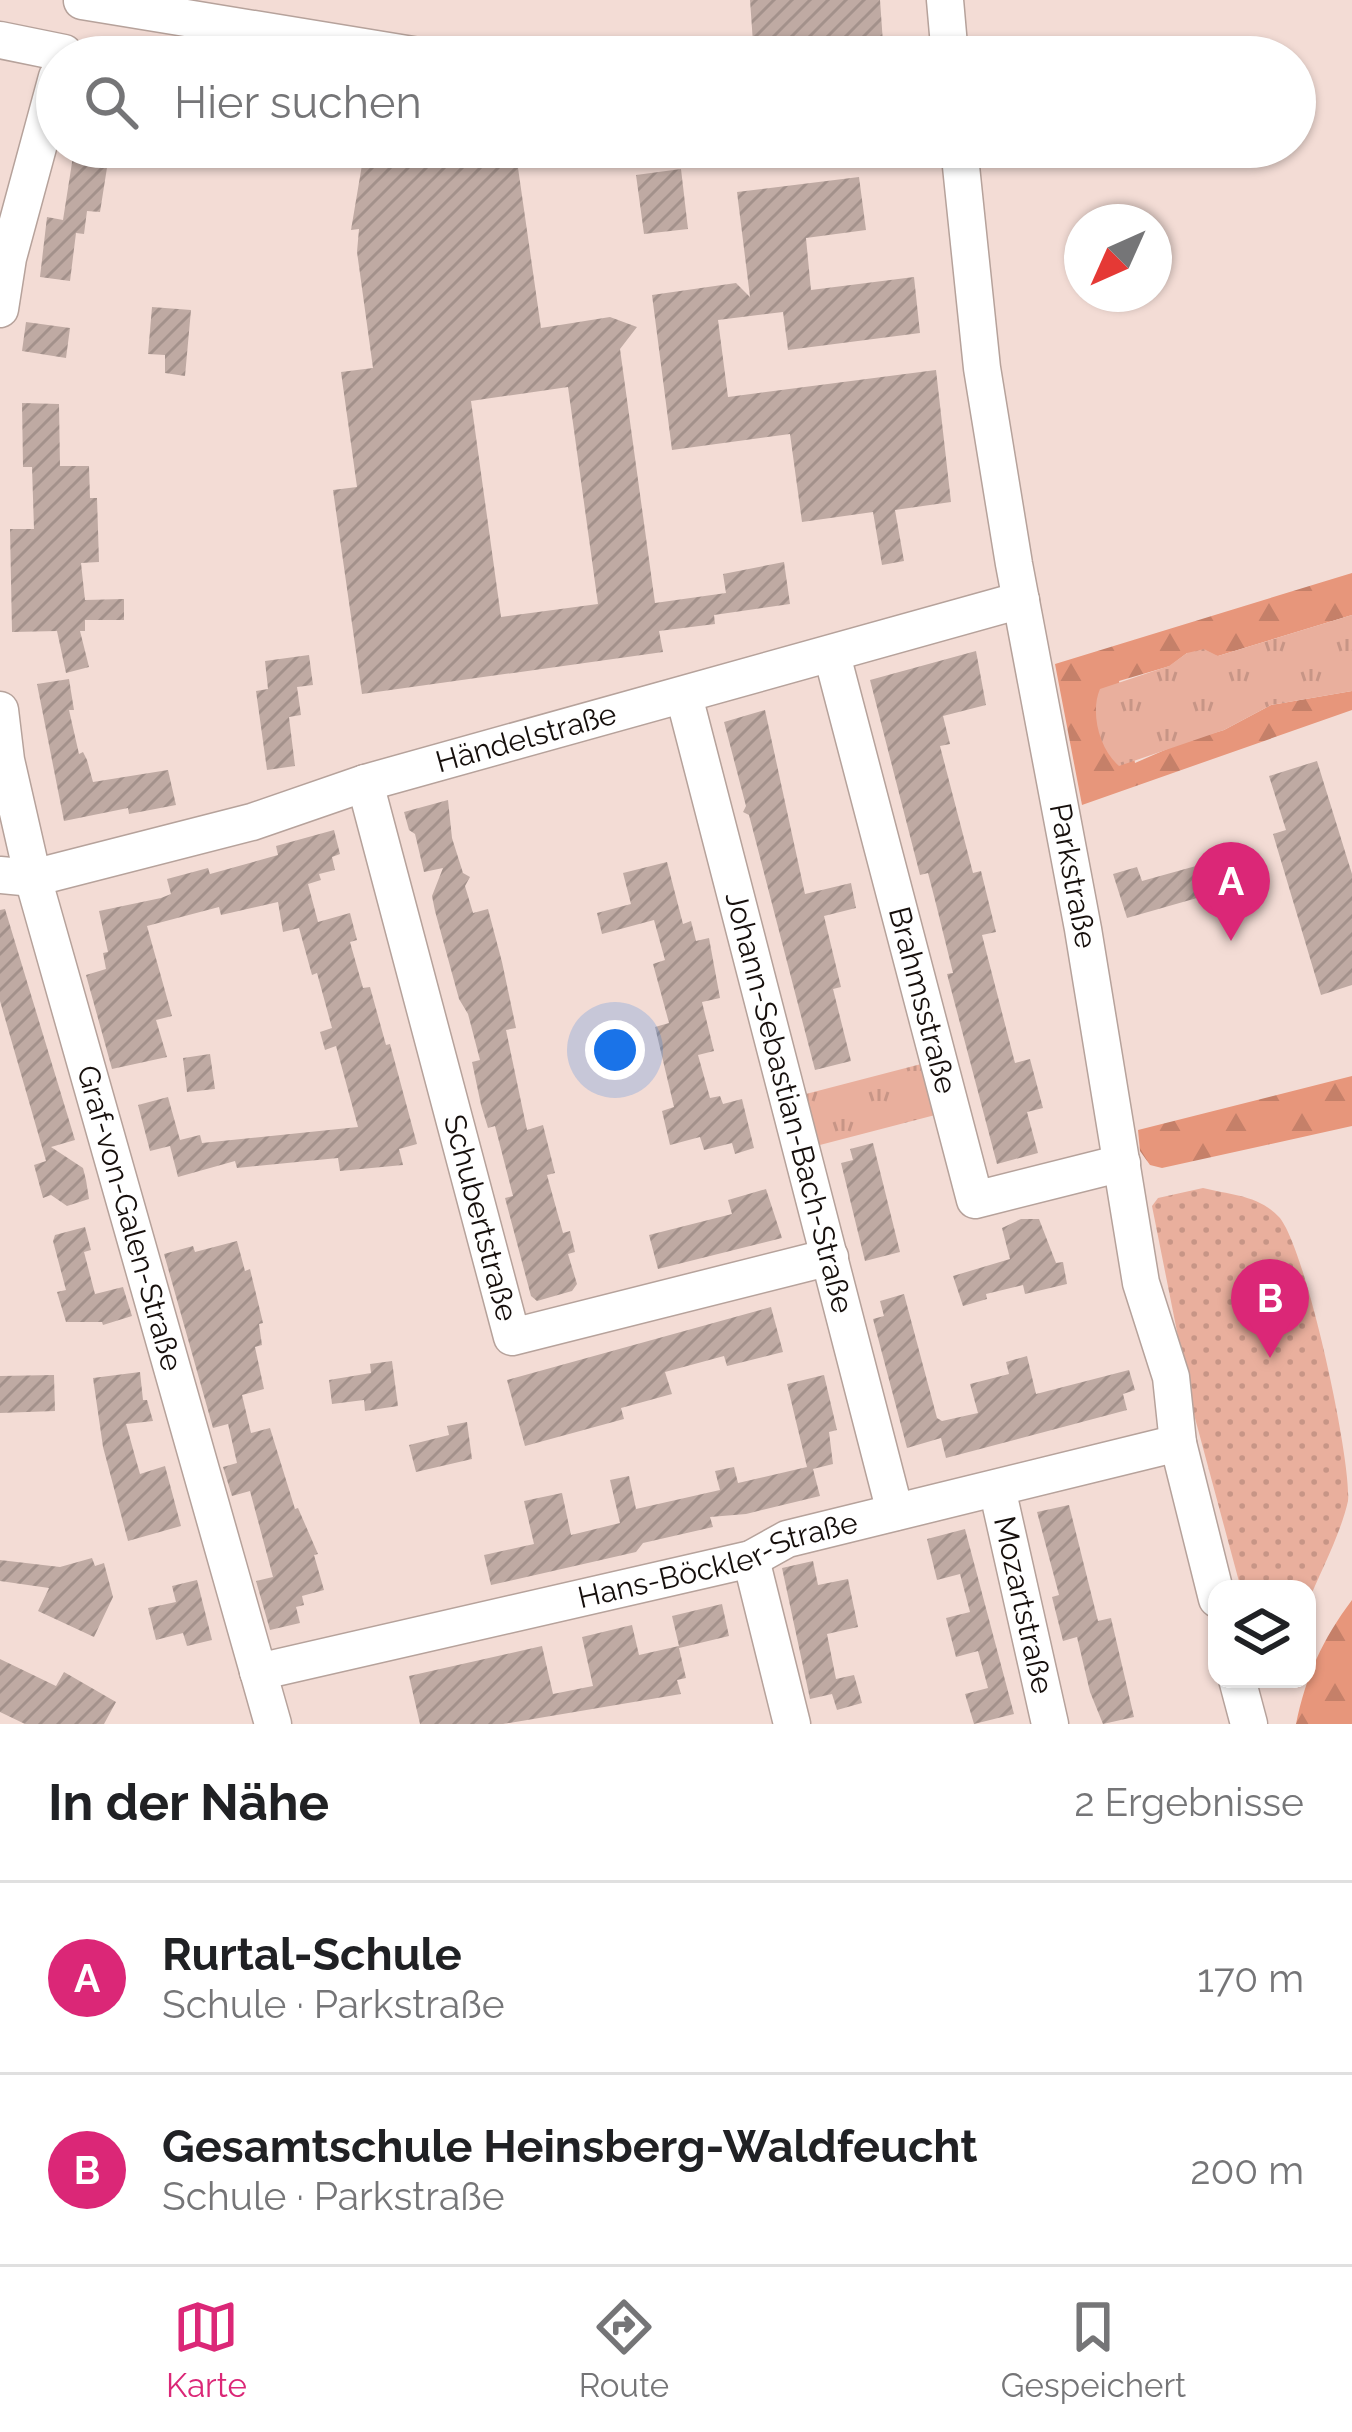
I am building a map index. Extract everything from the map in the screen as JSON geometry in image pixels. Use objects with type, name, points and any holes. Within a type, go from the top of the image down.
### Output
[{"type":"street","points":[[945,0],[948,36]]},
{"type":"street","points":[[70,36],[82,1],[296,36]]},
{"type":"street","points":[[0,40],[36,53]]},
{"type":"street","points":[[0,309],[4,258],[36,148]]},
{"type":"street","name":"Parkstraße","points":[[961,168],[982,368],[1141,1283],[1171,1377],[1178,1443],[1212,1580]]},
{"type":"street","name":"Händelstraße","points":[[17,877],[252,821],[365,783],[1021,600]]},
{"type":"street","name":"Brahmsstraße","points":[[832,655],[975,1200],[1122,1163]]},
{"type":"street","name":"Johann-Sebastian-Bach-Straße","points":[[684,696],[896,1512]]},
{"type":"street","name":"Graf-von-Galen-Straße","points":[[0,710],[14,798],[17,877],[273,1724]]},
{"type":"street","name":"Schubertstraße","points":[[365,783],[512,1337],[830,1257]]},
{"type":"street","name":"Hans-Böckler-Straße","points":[[258,1672],[751,1559],[787,1539],[1178,1443]]},
{"type":"street","name":"Mozartstraße","points":[[998,1488],[1050,1724]]},
{"type":"street","points":[[751,1559],[792,1724]]},
{"type":"street","points":[[1239,1688],[1249,1724]]},
{"type":"green space","points":[[1352,573],[1352,615],[1218,656],[1187,653],[1170,666],[1119,681],[1135,763],[1224,730],[1271,705],[1352,691],[1352,710],[1082,805],[1055,664]]},
{"type":"green space","points":[[1352,615],[1352,691],[1271,705],[1224,730],[1119,766],[1106,750],[1096,719],[1100,689],[1169,666],[1187,653],[1204,649],[1218,656]]},
{"type":"green space","points":[[925,1063],[939,1114],[816,1146],[802,1095]]},
{"type":"green space","points":[[1352,1076],[1352,1126],[1162,1168],[1150,1165],[1140,1151],[1138,1130]]},
{"type":"green space","points":[[1203,1188],[1253,1200],[1279,1217],[1290,1236],[1325,1356],[1347,1479],[1348,1501],[1316,1584],[1316,1580],[1239,1580],[1192,1407],[1152,1206],[1158,1198]]},
{"type":"green space","points":[[1352,1600],[1352,1724],[1296,1724],[1306,1688],[1316,1688],[1316,1659]]},
{"type":"building","points":[[750,0],[880,0],[883,36],[753,36]]},
{"type":"building","points":[[71,168],[107,168],[100,212],[87,211],[84,234],[76,233],[70,281],[40,277],[47,217],[63,220]]},
{"type":"building","points":[[361,168],[518,168],[541,328],[610,317],[637,327],[620,349],[655,603],[726,593],[723,574],[784,562],[790,604],[714,615],[715,624],[659,631],[663,652],[362,694],[333,490],[357,487],[341,372],[373,368],[357,252],[359,229],[351,230]],"holes":[[[568,387],[598,604],[501,617],[471,401]]]},
{"type":"building","points":[[681,169],[688,229],[644,234],[636,175]]},
{"type":"building","points":[[859,177],[866,230],[806,238],[811,290],[914,277],[920,333],[788,350],[783,312],[718,320],[728,397],[936,370],[951,502],[895,510],[904,561],[882,565],[873,512],[802,522],[790,434],[672,450],[652,295],[736,283],[750,297],[737,192]]},
{"type":"building","points":[[152,307],[191,310],[185,376],[165,373],[165,355],[148,354]]},
{"type":"building","points":[[26,322],[70,328],[66,358],[22,351]]},
{"type":"building","points":[[22,403],[59,404],[60,466],[89,466],[90,498],[97,498],[99,562],[81,563],[85,600],[124,599],[124,620],[85,620],[85,631],[80,631],[89,667],[66,673],[57,631],[12,632],[10,529],[34,529],[32,467],[23,467]]},
{"type":"building","points":[[976,651],[986,705],[943,716],[950,744],[940,746],[973,873],[981,871],[996,932],[982,935],[1015,1063],[1030,1059],[1043,1108],[1027,1112],[1038,1153],[997,1164],[947,974],[953,973],[928,873],[920,875],[870,680]]},
{"type":"building","points":[[309,655],[313,685],[297,687],[301,715],[289,717],[295,766],[267,770],[256,691],[268,689],[265,661]]},
{"type":"building","points":[[69,679],[74,710],[69,710],[79,754],[83,752],[87,760],[93,782],[168,770],[176,805],[129,814],[128,808],[64,821],[37,684]]},
{"type":"building","points":[[765,710],[805,894],[851,883],[856,908],[824,916],[841,987],[833,989],[851,1061],[815,1070],[749,815],[743,812],[746,806],[724,722]]},
{"type":"building","points":[[1317,761],[1352,874],[1352,985],[1321,995],[1273,834],[1286,830],[1269,776]]},
{"type":"building","points":[[448,800],[452,838],[463,873],[470,877],[465,886],[473,913],[488,909],[502,962],[516,1028],[506,1030],[527,1130],[543,1125],[555,1173],[547,1175],[563,1233],[570,1231],[575,1252],[568,1254],[577,1284],[572,1291],[537,1301],[531,1296],[505,1198],[513,1196],[495,1126],[488,1128],[481,1105],[472,1062],[480,1060],[468,1014],[459,999],[435,911],[432,896],[443,868],[424,872],[404,812]]},
{"type":"building","points":[[334,830],[340,854],[332,857],[335,870],[319,874],[321,880],[308,884],[318,922],[350,913],[357,940],[350,942],[363,988],[370,987],[386,1045],[390,1044],[417,1144],[399,1149],[403,1165],[340,1171],[338,1158],[237,1168],[235,1161],[178,1177],[170,1146],[150,1151],[138,1105],[168,1097],[180,1140],[200,1135],[202,1143],[358,1127],[336,1046],[325,1050],[320,1032],[332,1028],[317,973],[312,975],[299,928],[283,932],[278,902],[221,915],[219,907],[147,926],[172,1016],[156,1020],[167,1057],[112,1069],[86,975],[106,969],[103,953],[108,952],[99,911],[171,894],[167,879],[208,868],[210,874],[278,855],[276,846]]},
{"type":"building","points":[[667,862],[683,924],[691,921],[696,941],[709,938],[720,998],[702,1002],[714,1051],[698,1055],[710,1098],[720,1096],[723,1104],[742,1099],[754,1148],[735,1154],[732,1143],[704,1150],[700,1137],[670,1145],[662,1111],[674,1107],[655,1027],[669,1023],[653,964],[665,960],[654,920],[602,934],[597,913],[631,904],[623,873]]},
{"type":"building","points":[[1196,866],[1204,896],[1127,918],[1113,874],[1137,867],[1142,881]]},
{"type":"building","points":[[5,909],[75,1140],[51,1147],[83,1168],[86,1180],[89,1199],[67,1206],[51,1195],[43,1198],[34,1165],[46,1161],[0,1001],[0,910]]},
{"type":"building","points":[[210,1054],[215,1089],[187,1092],[183,1058]]},
{"type":"building","points":[[873,1143],[900,1252],[865,1261],[841,1163],[853,1160],[850,1149]]},
{"type":"building","points":[[766,1189],[782,1238],[658,1269],[649,1235],[732,1214],[728,1200]]},
{"type":"building","points":[[1021,1219],[1039,1219],[1056,1263],[1063,1262],[1067,1284],[1025,1294],[1023,1285],[986,1294],[987,1299],[963,1306],[953,1276],[1010,1259],[1002,1228]]},
{"type":"building","points":[[85,1227],[91,1250],[84,1252],[95,1294],[123,1287],[132,1316],[103,1325],[66,1322],[57,1292],[66,1290],[53,1241],[55,1235]]},
{"type":"building","points":[[237,1241],[245,1271],[250,1269],[263,1323],[259,1324],[262,1345],[255,1347],[264,1389],[242,1395],[251,1433],[270,1428],[295,1509],[318,1554],[314,1555],[324,1590],[302,1596],[304,1605],[296,1607],[300,1623],[270,1630],[256,1581],[273,1577],[250,1491],[232,1496],[223,1467],[237,1463],[228,1424],[213,1428],[164,1254]]},
{"type":"building","points":[[904,1294],[937,1418],[942,1421],[978,1413],[970,1384],[1009,1374],[1006,1362],[1027,1356],[1036,1394],[1129,1370],[1135,1390],[1123,1394],[1127,1410],[946,1458],[941,1438],[907,1448],[873,1319],[884,1316],[880,1301]]},
{"type":"building","points":[[771,1307],[783,1352],[727,1366],[724,1356],[665,1372],[672,1394],[621,1408],[624,1419],[525,1446],[507,1380]]},
{"type":"building","points":[[392,1361],[398,1406],[365,1411],[364,1400],[332,1404],[329,1380],[371,1373],[370,1364]]},
{"type":"building","points":[[140,1372],[143,1400],[147,1400],[153,1421],[126,1424],[140,1474],[165,1466],[181,1526],[128,1541],[103,1447],[93,1378]]},
{"type":"building","points":[[54,1375],[55,1411],[0,1413],[0,1376]]},
{"type":"building","points":[[824,1375],[837,1430],[829,1432],[833,1464],[813,1469],[820,1496],[746,1514],[710,1517],[713,1527],[643,1543],[636,1552],[491,1585],[484,1555],[534,1544],[524,1501],[562,1493],[571,1535],[620,1523],[610,1480],[629,1476],[636,1509],[720,1490],[715,1471],[734,1467],[738,1483],[807,1467],[787,1384]]},
{"type":"building","points":[[467,1422],[472,1459],[416,1472],[409,1445],[449,1435],[447,1426]]},
{"type":"building","points":[[1069,1505],[1098,1621],[1111,1618],[1134,1717],[1103,1724],[1077,1637],[1063,1641],[1052,1597],[1059,1595],[1037,1512]]},
{"type":"building","points":[[965,1529],[1014,1714],[974,1724],[965,1694],[988,1688],[978,1651],[956,1657],[946,1618],[970,1612],[960,1574],[937,1580],[927,1539]]},
{"type":"building","points":[[92,1558],[95,1566],[104,1563],[113,1597],[94,1637],[38,1611],[49,1588],[0,1581],[0,1560],[60,1567]]},
{"type":"building","points":[[813,1561],[818,1585],[848,1579],[858,1627],[827,1634],[836,1679],[854,1675],[862,1703],[837,1710],[832,1694],[810,1699],[782,1568]]},
{"type":"building","points":[[197,1580],[212,1640],[187,1646],[183,1633],[156,1640],[148,1608],[176,1602],[172,1586]]},
{"type":"building","points":[[722,1604],[729,1636],[679,1648],[686,1678],[677,1680],[681,1694],[503,1724],[420,1724],[409,1676],[542,1646],[553,1694],[593,1686],[582,1637],[632,1625],[639,1655],[679,1646],[672,1616]]},
{"type":"building","points":[[0,1659],[56,1686],[64,1672],[116,1702],[104,1724],[25,1724],[0,1712]]},
{"type":"place","name":"Rurtal-Schule","points":[[1231,941]]},
{"type":"place","name":"Gesamtschule Heinsberg-Waldfeucht","points":[[1270,1358]]}]
